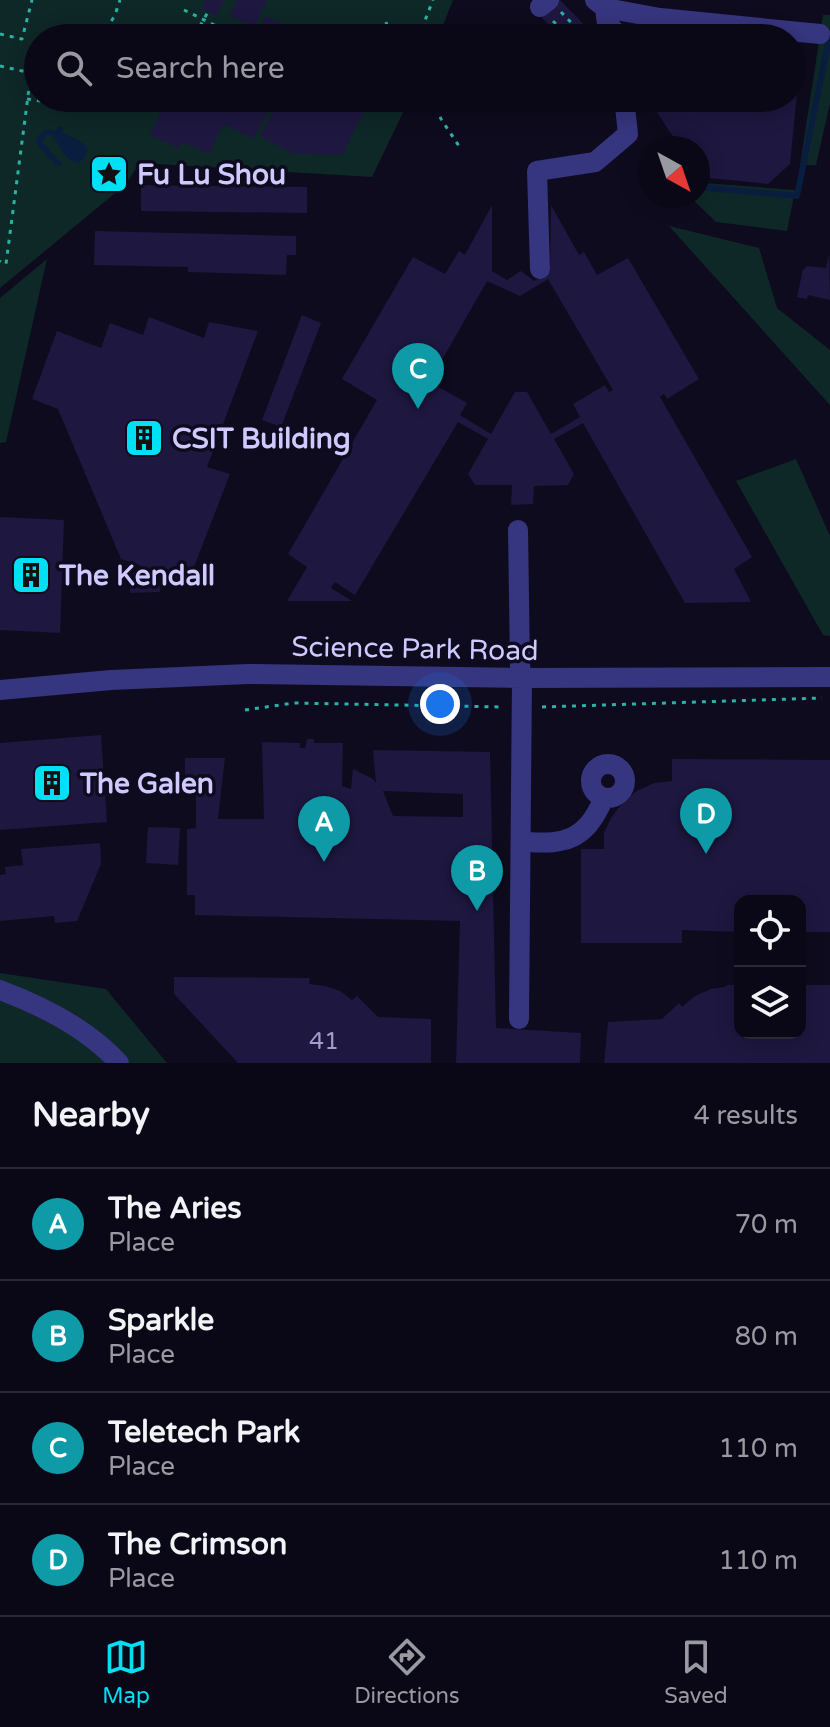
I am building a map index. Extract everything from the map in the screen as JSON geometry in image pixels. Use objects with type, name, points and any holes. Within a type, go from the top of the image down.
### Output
[{"type":"street","points":[[600,4],[691,24]]},
{"type":"street","points":[[660,18],[668,24]]},
{"type":"street","points":[[806,34],[820,34]]},
{"type":"street","points":[[540,269],[537,171],[595,162],[628,134],[626,112]]},
{"type":"street","points":[[518,530],[522,678],[519,1019]]},
{"type":"street","name":"Science Park Road","points":[[0,690],[92,681],[248,674],[829,687]]},
{"type":"street","points":[[521,842],[560,841],[575,835],[595,819],[604,798]]},
{"type":"street","points":[[0,990],[63,1019],[92,1038],[119,1063]]},
{"type":"path","points":[[26,24],[32,0]]},
{"type":"path","points":[[109,24],[120,0]]},
{"type":"path","points":[[424,24],[433,0]]},
{"type":"path","points":[[549,6],[561,24]]},
{"type":"path","points":[[549,6],[570,24]]},
{"type":"path","points":[[184,10],[212,24]]},
{"type":"path","points":[[201,24],[208,12]]},
{"type":"path","points":[[0,34],[22,39],[24,31]]},
{"type":"path","points":[[0,66],[24,71]]},
{"type":"path","points":[[0,261],[6,264],[25,112]]},
{"type":"path","points":[[438,112],[461,149]]},
{"type":"path","points":[[245,710],[294,703],[521,708],[829,687]]},
{"type":"green space","points":[[0,0],[453,0],[444,24],[24,24],[24,112],[403,112],[372,177],[140,163],[125,185],[0,288]]},
{"type":"green space","points":[[823,15],[830,15],[830,103],[816,165],[800,165]]},
{"type":"green space","points":[[710,183],[795,190],[787,231],[716,222],[701,208],[710,208]]},
{"type":"green space","points":[[669,226],[759,248],[777,308],[830,350],[830,405]]},
{"type":"green space","points":[[47,259],[6,442],[0,443],[0,298]]},
{"type":"green space","points":[[796,459],[830,536],[830,636],[823,635],[736,481]]},
{"type":"green space","points":[[0,973],[106,989],[167,1063],[0,1063]]},
{"type":"water","points":[[58,126],[63,127],[62,133],[84,144],[87,153],[78,163],[66,156],[52,136],[47,134],[42,142],[62,164],[58,167],[36,142],[41,133],[56,131]]},
{"type":"building","points":[[205,0],[224,0],[216,16],[201,8]]},
{"type":"building","points":[[237,0],[267,0],[255,24],[230,16]]},
{"type":"building","points":[[539,0],[560,0],[583,24],[548,24],[532,7]]},
{"type":"building","points":[[266,16],[282,24],[262,24]]},
{"type":"building","points":[[161,112],[267,112],[253,139],[223,124],[209,154],[181,142],[179,148],[150,135]]},
{"type":"building","points":[[273,112],[364,112],[342,155],[293,154],[260,136]]},
{"type":"building","points":[[657,112],[795,112],[790,164],[768,184],[710,178],[710,136],[672,136]]},
{"type":"building","points":[[141,185],[307,187],[307,213],[141,211]]},
{"type":"building","points":[[492,205],[492,271],[507,280],[521,271],[534,281],[550,272],[551,205],[579,255],[584,252],[597,275],[628,258],[699,379],[667,399],[664,394],[660,397],[752,557],[734,569],[751,602],[685,603],[583,423],[554,439],[574,474],[568,485],[534,486],[533,504],[511,505],[512,485],[475,485],[468,474],[488,439],[458,422],[355,595],[335,582],[331,588],[352,601],[287,601],[307,567],[288,554],[377,400],[342,379],[413,257],[445,274],[459,251],[465,255]],"holes":[[[548,279],[613,390],[609,392],[605,385],[573,404],[580,417],[551,434],[527,392],[515,392],[491,434],[460,415],[467,403],[435,385],[431,390],[426,388],[487,281],[520,296]]]},
{"type":"building","points":[[95,231],[296,236],[296,255],[287,255],[286,275],[188,272],[188,267],[94,265]]},
{"type":"building","points":[[829,254],[830,300],[808,295],[807,299],[797,297],[803,269],[806,266],[826,268]]},
{"type":"building","points":[[302,315],[321,323],[281,427],[262,420]]},
{"type":"building","name":"CSIT Building","points":[[149,317],[204,338],[209,322],[258,331],[207,467],[230,474],[187,585],[161,585],[160,592],[130,593],[130,584],[135,584],[140,565],[121,559],[58,409],[32,399],[57,331],[101,348],[110,323],[143,335]]},
{"type":"building","name":"The Kendall","points":[[0,517],[64,520],[60,633],[0,630]]},
{"type":"building","name":"The Galen","points":[[101,735],[107,822],[0,830],[0,743]]},
{"type":"building","points":[[307,739],[314,739],[314,743],[343,743],[342,786],[351,789],[353,769],[376,783],[373,750],[490,752],[496,1028],[581,1033],[580,1063],[456,1063],[460,921],[195,915],[195,895],[187,895],[187,829],[196,828],[196,776],[185,776],[185,758],[225,758],[218,819],[264,819],[262,742],[300,743],[300,748],[305,748]],"holes":[[[383,791],[463,794],[463,817],[393,816]]]},
{"type":"building","points":[[672,759],[830,760],[830,932],[806,932],[806,895],[734,895],[734,932],[682,930],[682,943],[581,943],[581,849],[604,849],[604,833],[623,802],[654,783],[672,781]]},
{"type":"building","points":[[148,827],[180,828],[178,865],[146,863]]},
{"type":"building","points":[[100,843],[101,864],[77,921],[55,923],[54,916],[0,921],[0,875],[6,874],[5,867],[23,865],[21,849]]},
{"type":"building","points":[[174,977],[310,978],[309,984],[340,991],[352,1000],[357,996],[378,1017],[431,1019],[431,1063],[238,1063],[174,994]]},
{"type":"building","points":[[734,985],[734,1039],[806,1039],[806,985],[830,985],[830,1063],[604,1063],[608,1022],[662,1019],[679,1003],[682,1007],[695,996]]},
{"type":"waterway","points":[[710,188],[797,196],[830,34]]},
{"type":"place","name":"Fu Lu Shou","points":[[109,174]]},
{"type":"place","name":"Teletech Park","points":[[418,409]]},
{"type":"place","name":"CSIT Building","points":[[144,438]]},
{"type":"place","name":"The Kendall","points":[[31,575]]},
{"type":"place","name":"The Galen","points":[[52,783]]},
{"type":"place","name":"The Crimson","points":[[706,854]]},
{"type":"place","name":"The Aries","points":[[324,862]]},
{"type":"place","name":"Sparkle","points":[[477,911]]}]
